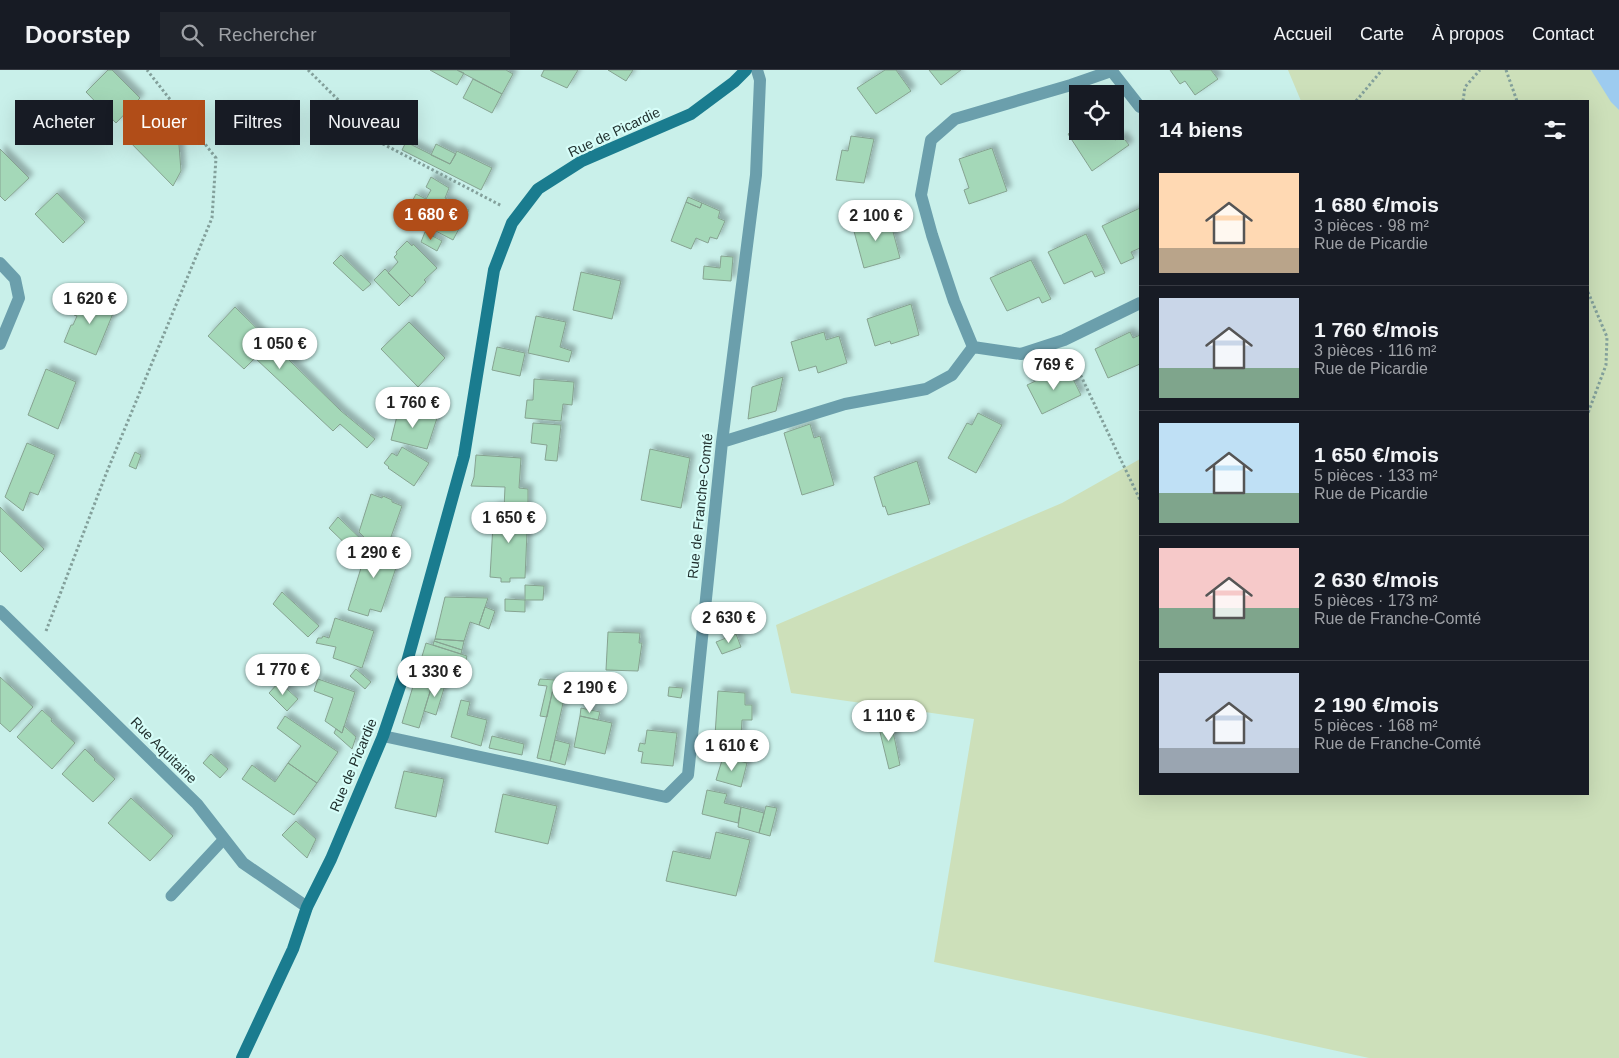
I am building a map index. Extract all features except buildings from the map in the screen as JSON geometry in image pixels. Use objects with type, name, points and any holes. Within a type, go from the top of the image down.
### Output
[{"type":"street","name":"Rue de Picardie","points":[[242,1058],[293,949],[307,907],[331,859],[383,736],[402,680],[464,456],[494,270],[512,223],[538,189],[582,161],[692,114],[734,82],[746,70]]},
{"type":"street","name":"Rue de Franche-Comté","points":[[383,736],[666,797],[688,775],[722,442],[756,175],[760,80],[757,70]]},
{"type":"street","points":[[973,347],[954,301],[921,195],[931,140],[955,119],[1071,86],[1111,71],[1139,106]]},
{"type":"street","points":[[0,264],[15,279],[19,298],[0,344]]},
{"type":"street","points":[[973,347],[1021,354],[1064,340],[1139,303]]},
{"type":"street","points":[[722,442],[844,404],[926,388],[952,375],[973,347]]},
{"type":"street","name":"Rue Aquitaine","points":[[0,611],[197,804],[243,863],[307,907]]},
{"type":"lane","points":[[171,896],[224,839]]},
{"type":"path","points":[[39,648],[106,474],[212,218],[216,158],[147,70]]},
{"type":"path","points":[[308,70],[383,144],[519,214]]},
{"type":"path","points":[[1357,100],[1382,70]]},
{"type":"path","points":[[1463,100],[1466,87],[1480,70]]},
{"type":"path","points":[[1506,70],[1517,100]]},
{"type":"path","points":[[1589,294],[1606,337],[1606,365],[1589,410]]},
{"type":"path","points":[[1064,340],[1139,498]]},
{"type":"green space","points":[[1288,70],[1619,70],[1619,1058],[1369,1058],[934,962],[974,719],[791,693],[776,625],[1062,503],[1139,460],[1139,795],[1589,795],[1589,100],[1301,100]]},
{"type":"water","points":[[1591,70],[1619,70],[1619,110],[1611,102]]}]
